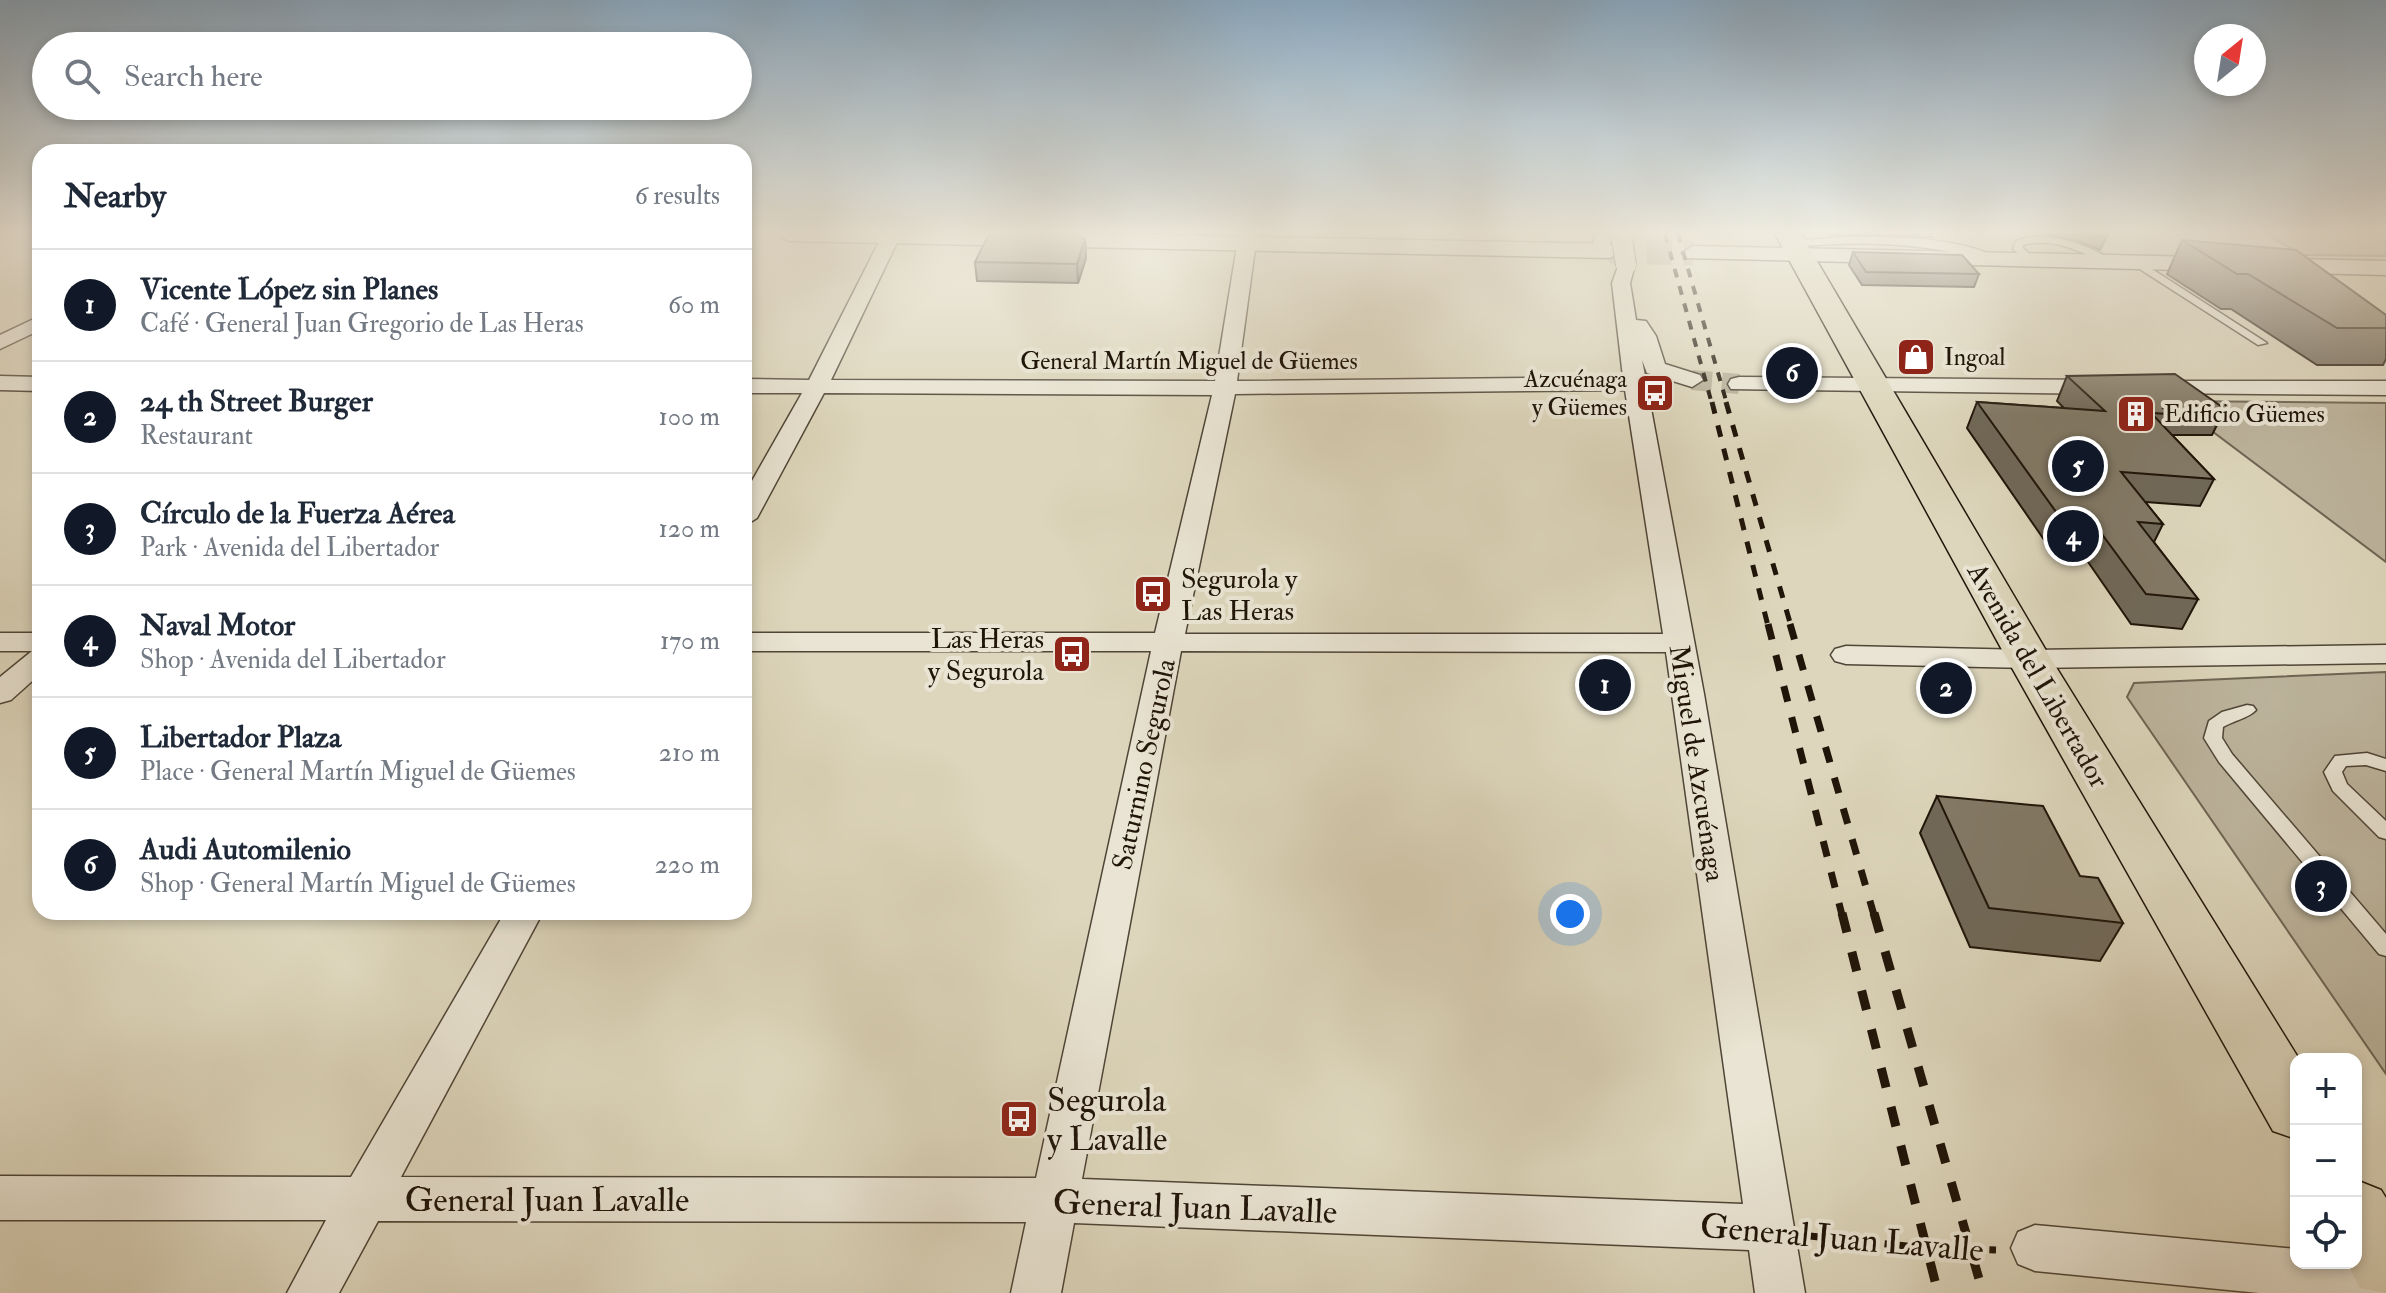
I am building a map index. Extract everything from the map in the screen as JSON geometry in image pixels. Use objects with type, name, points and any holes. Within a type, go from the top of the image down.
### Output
[{"type":"main road","name":"Avenida del Libertador","points":[[1822,294],[2029,659],[2290,1101]]},
{"type":"main road","points":[[2362,1223],[2386,1263]]},
{"type":"street","points":[[752,504],[817,386],[862,294]]},
{"type":"street","name":"Saturnino Segurola","points":[[1036,1293],[1168,642],[1225,388],[1239,294]]},
{"type":"street","name":"Miguel de Azcuénaga","points":[[1622,294],[1780,1293]]},
{"type":"street","points":[[1625,315],[1638,324],[1646,336],[1655,368],[1692,380]]},
{"type":"street","points":[[0,343],[32,326]]},
{"type":"street","points":[[0,383],[32,384]]},
{"type":"street","name":"General Martín Miguel de Güemes","points":[[752,386],[1225,388],[1635,383]]},
{"type":"street","points":[[1739,384],[2386,388]]},
{"type":"street","points":[[0,642],[32,642]]},
{"type":"street","points":[[752,642],[1678,643]]},
{"type":"street","points":[[1846,655],[2029,659],[2386,654]]},
{"type":"street","points":[[0,693],[32,665]]},
{"type":"street","points":[[312,1293],[520,920]]},
{"type":"street","name":"General Juan Lavalle","points":[[0,1198],[1054,1200],[1770,1228]]},
{"type":"street","points":[[2035,1248],[2386,1281]]},
{"type":"lane","points":[[2186,294],[2262,343]]},
{"type":"lane","points":[[2247,710],[2228,716],[2215,725],[2213,738],[2225,758],[2386,948]]},
{"type":"lane","points":[[2386,765],[2367,759],[2341,760],[2333,772],[2339,787],[2386,832]]},
{"type":"path","name":"General Juan Lavalle","points":[[1770,1228],[1834,1241],[1926,1248],[2035,1248]]},
{"type":"shaded area","points":[[2172,401],[2386,403],[2386,562]]},
{"type":"shaded area","points":[[2386,672],[2386,1074],[2127,697],[2134,683]]},
{"type":"building","points":[[2282,294],[2357,294],[2386,315],[2386,328],[2337,328]]},
{"type":"building","points":[[2175,374],[2225,409],[2164,409],[2170,414],[2151,413],[2214,479],[2121,472],[2163,524],[2138,522],[2198,599],[2146,594],[2090,518],[2059,516],[1977,402],[2105,411],[2067,376]]},
{"type":"building","points":[[1937,796],[2043,806],[2080,876],[2098,878],[2123,923],[1989,908]]},
{"type":"tunnel","points":[[1692,380],[1739,384]]},
{"type":"railway","points":[[1682,294],[1712,404]]},
{"type":"railway","points":[[1695,294],[1727,404]]},
{"type":"railway","points":[[1712,402],[1768,626]]},
{"type":"railway","points":[[1726,402],[1791,626]]},
{"type":"railway","points":[[1768,624],[1842,915]]},
{"type":"railway","points":[[1790,624],[1874,915]]},
{"type":"railway","points":[[1842,913],[1938,1293]]},
{"type":"railway","points":[[1874,913],[1983,1293]]},
{"type":"place","name":"Ingoal","points":[[1916,357]]},
{"type":"place","name":"Audi Automilenio","points":[[1792,373]]},
{"type":"place","name":"Azcuénaga y Güemes","points":[[1655,393]]},
{"type":"place","name":"Edificio Güemes","points":[[2136,414]]},
{"type":"place","name":"Libertador Plaza","points":[[2078,466]]},
{"type":"place","name":"Naval Motor","points":[[2073,536]]},
{"type":"place","name":"Segurola y Las Heras","points":[[1153,594]]},
{"type":"place","name":"Las Heras y Segurola","points":[[1072,654]]},
{"type":"place","name":"Vicente López sin Planes","points":[[1605,685]]},
{"type":"place","name":"24 th Street Burger","points":[[1946,688]]},
{"type":"place","name":"Círculo de la Fuerza Aérea","points":[[2321,886]]},
{"type":"place","name":"Segurola y Lavalle","points":[[1019,1119]]}]
